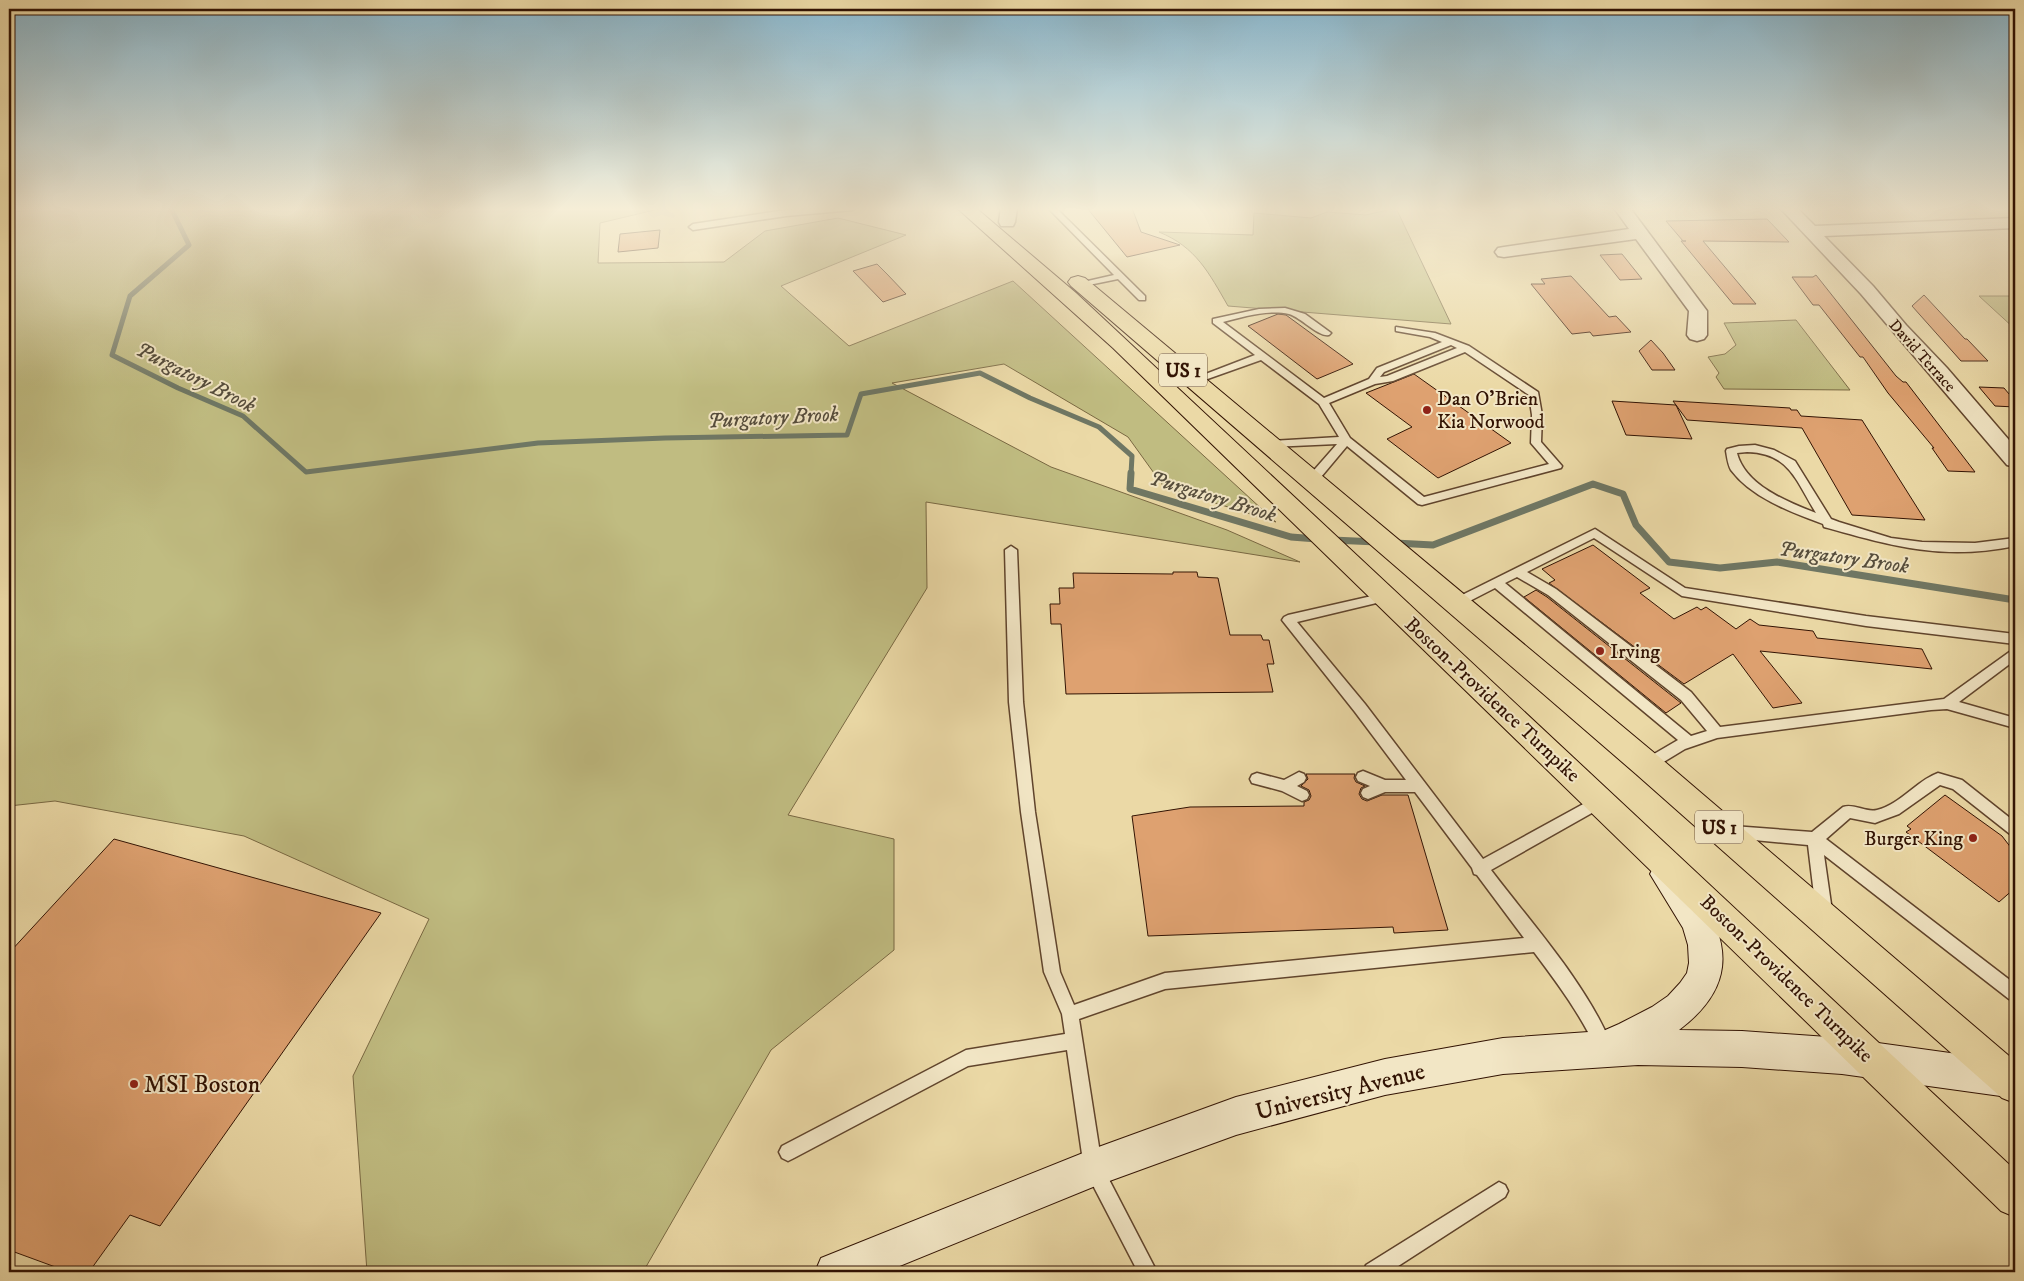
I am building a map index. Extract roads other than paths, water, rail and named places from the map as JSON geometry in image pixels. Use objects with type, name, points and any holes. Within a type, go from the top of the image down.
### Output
[{"type":"main road","name":"Boston-Providence Turnpike","points":[[1034,268],[1120,344],[2015,1197]]},
{"type":"main road","name":"US 1","points":[[1064,268],[1647,765],[2013,1081]]},
{"type":"main road","points":[[1605,1048],[1645,1030],[1679,1008],[1702,983],[1707,964],[1705,943],[1696,922],[1645,843]]},
{"type":"main road","name":"University Avenue","points":[[835,1272],[1093,1168],[1236,1116],[1384,1077],[1503,1056],[1638,1047],[1742,1049],[1873,1060],[2013,1081]]},
{"type":"street","points":[[1666,268],[1698,310],[1697,336]]},
{"type":"street","name":"David Terrace","points":[[1846,268],[1940,372],[2015,460]]},
{"type":"lane","points":[[1112,268],[1142,298]]},
{"type":"lane","points":[[1082,285],[1120,276]]},
{"type":"lane","points":[[1326,333],[1305,318],[1286,311],[1239,315],[1216,321],[1323,402],[1346,440],[1422,501],[1557,466],[1536,443],[1537,415],[1534,394],[1466,348],[1432,335],[1399,329]]},
{"type":"lane","points":[[1373,381],[1380,370],[1451,342]]},
{"type":"lane","points":[[1323,402],[1373,381],[1389,379],[1466,348]]},
{"type":"lane","points":[[1195,380],[1262,356]]},
{"type":"lane","points":[[1271,444],[1346,440]]},
{"type":"lane","points":[[1312,480],[1346,440]]},
{"type":"lane","points":[[1828,524],[1791,463],[1783,457],[1756,449],[1737,449],[1732,451],[1732,463],[1752,485],[1828,524],[1864,536],[1908,545],[1990,548],[2015,542]]},
{"type":"lane","points":[[1456,603],[1595,533],[1682,592],[1866,621],[2015,639]]},
{"type":"lane","points":[[1011,550],[1016,702],[1028,812],[1052,972],[1070,1014],[1072,1041],[1093,1168],[1148,1272]]},
{"type":"lane","points":[[1517,572],[1552,592],[1686,696],[1717,734]]},
{"type":"lane","points":[[1497,583],[1688,742]]},
{"type":"lane","points":[[1385,597],[1288,620],[1360,708],[1479,869],[1538,944],[1585,1008],[1605,1048]]},
{"type":"lane","points":[[1947,704],[2015,653]]},
{"type":"lane","points":[[1647,765],[1688,742],[1717,734],[1947,704],[2015,723]]},
{"type":"lane","points":[[1363,777],[1384,786],[1417,786]]},
{"type":"lane","points":[[1285,786],[1299,778]]},
{"type":"lane","points":[[1256,779],[1285,786],[1302,795]]},
{"type":"lane","points":[[1815,839],[1848,811],[1876,817],[1894,810],[1938,779],[1956,784],[2015,830]]},
{"type":"lane","points":[[1368,793],[1384,786]]},
{"type":"lane","points":[[1479,869],[1600,801]]},
{"type":"lane","points":[[1723,831],[1815,839],[2015,994]]},
{"type":"lane","points":[[1815,839],[1824,918]]},
{"type":"lane","points":[[1070,1014],[1165,981],[1538,944]]},
{"type":"lane","points":[[788,1152],[966,1058],[1072,1041]]},
{"type":"lane","points":[[1373,1272],[1500,1191]]},
{"type":"waterway","name":"Purgatory Brook","points":[[163,268],[130,296],[112,355],[178,388],[243,416],[306,472],[538,443],[665,438],[847,435],[861,394],[980,373],[1030,398],[1099,427],[1132,456],[1131,474]]},
{"type":"waterway","name":"Purgatory Brook","points":[[1131,473],[1130,489],[1291,537],[1317,539]]},
{"type":"waterway","name":"Purgatory Brook","points":[[1395,543],[1433,545],[1593,484],[1623,494],[1636,525],[1669,562],[1720,568],[1777,562],[2015,600]]},
{"type":"waterway","name":"Purgatory Brook","points":[[1332,540],[1377,542]]},
{"type":"place","name":"Dan O'Brien Kia Norwood","points":[[1427,410]]},
{"type":"place","name":"Irving","points":[[1600,651]]},
{"type":"place","name":"Burger King","points":[[1973,838]]},
{"type":"place","name":"MSI Boston","points":[[134,1084]]}]
